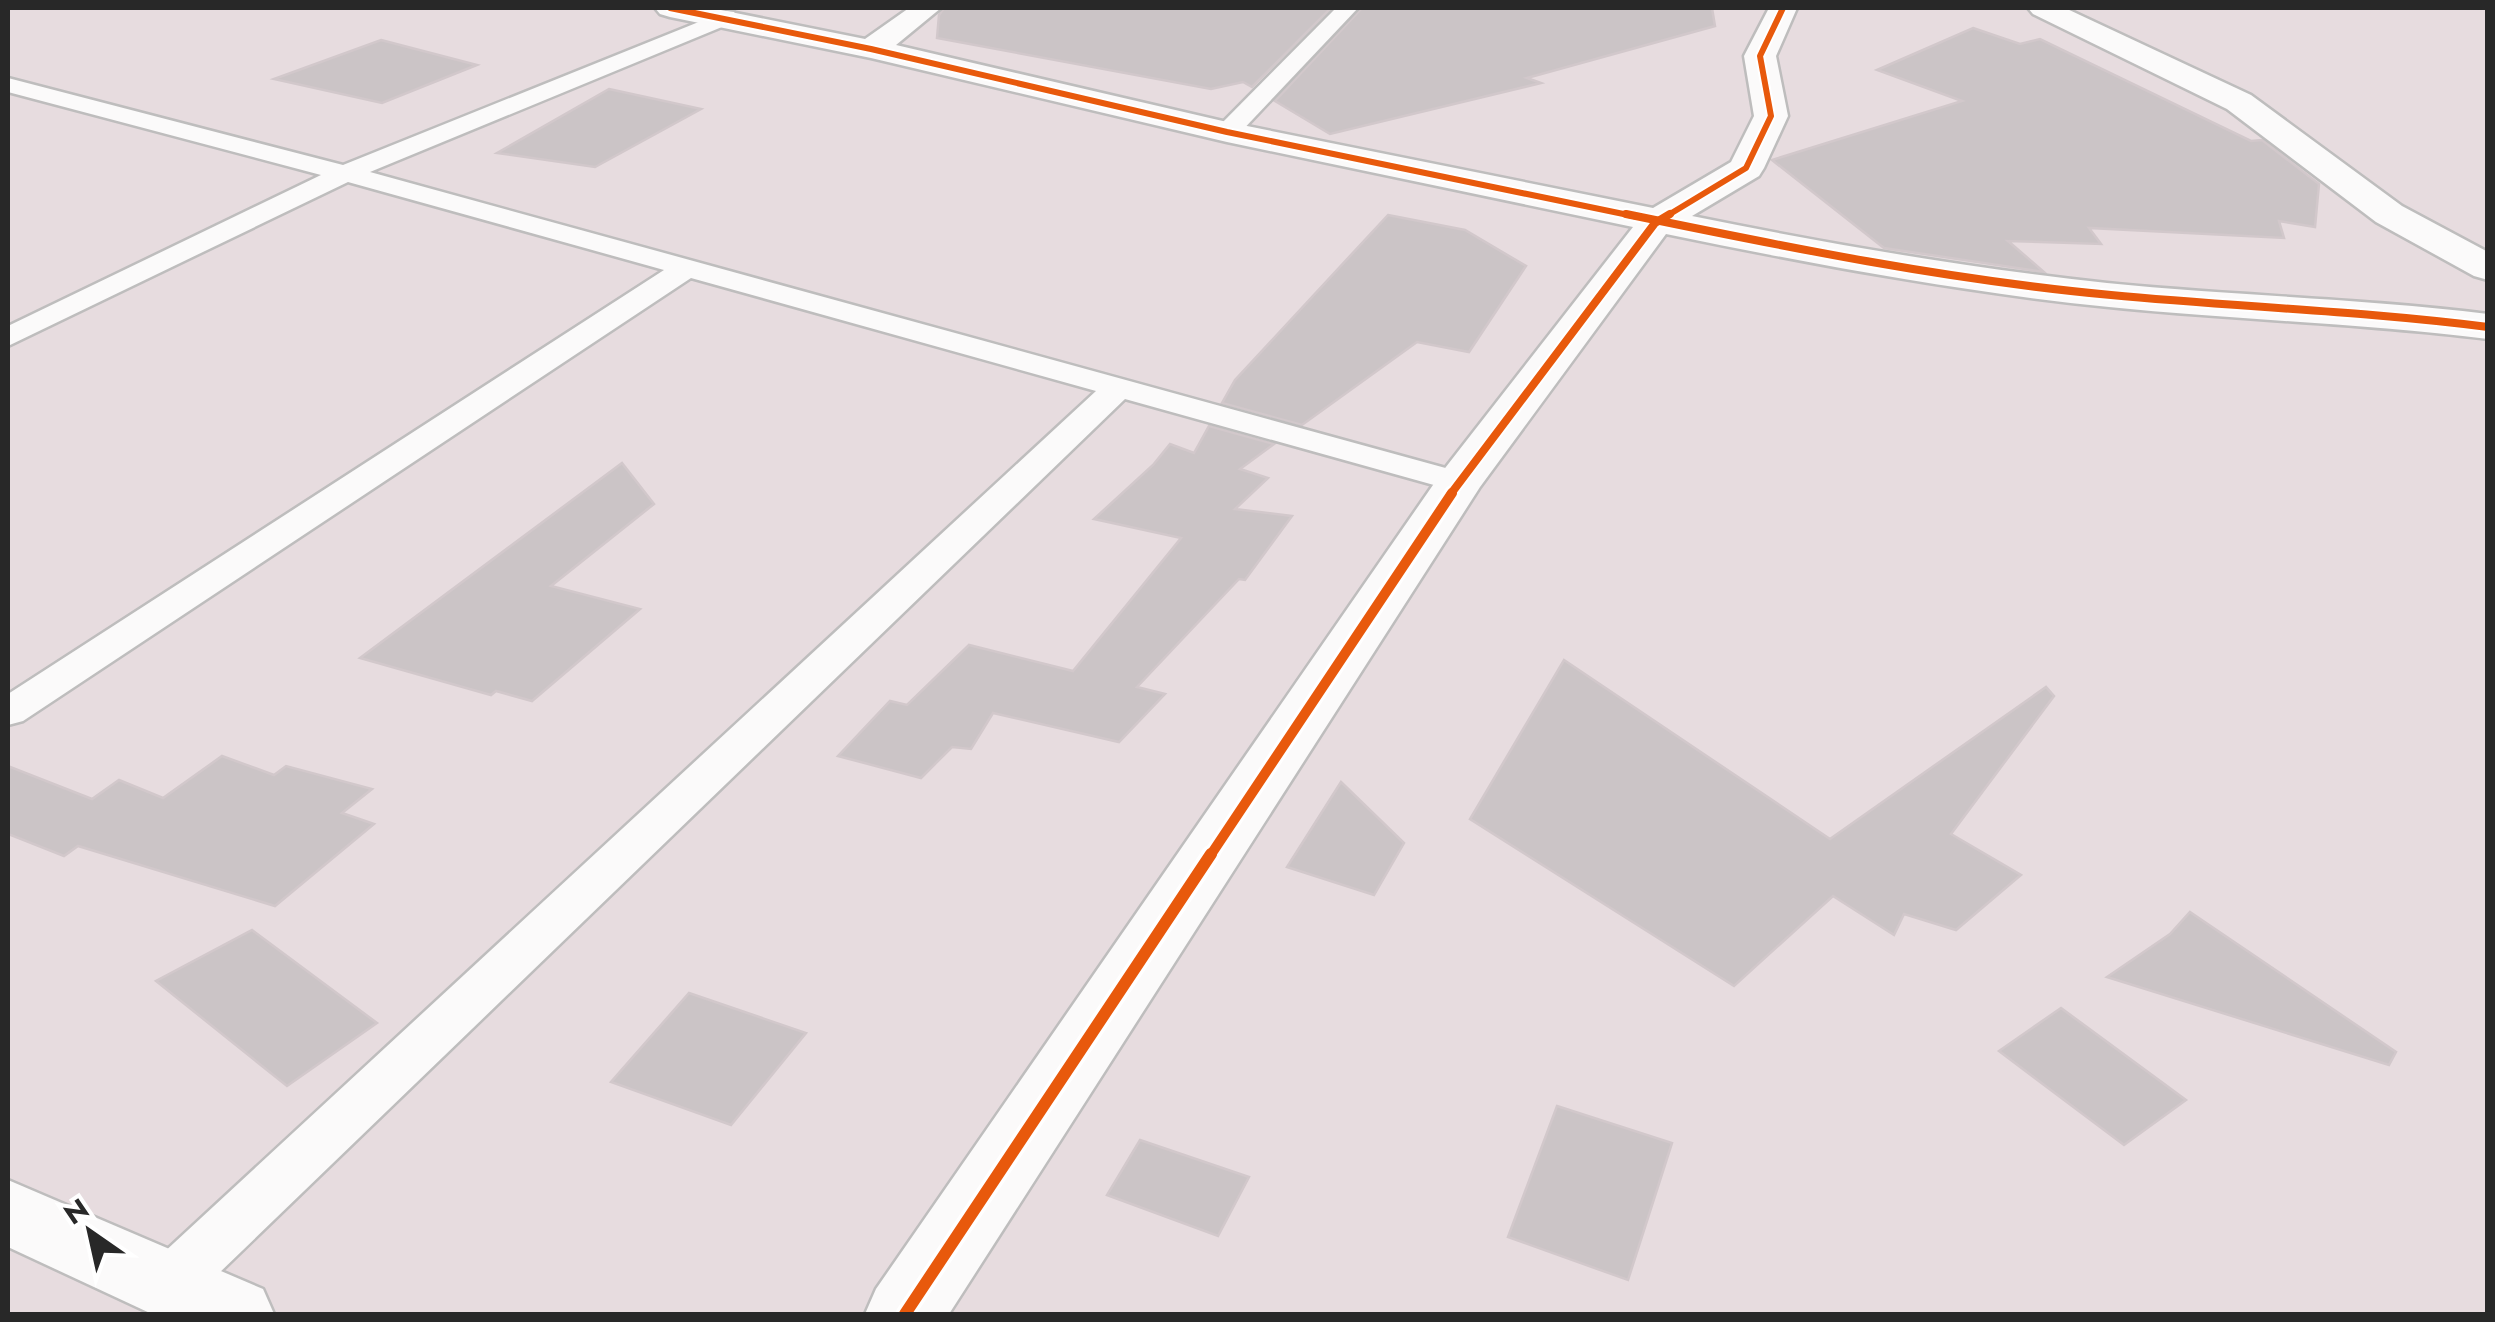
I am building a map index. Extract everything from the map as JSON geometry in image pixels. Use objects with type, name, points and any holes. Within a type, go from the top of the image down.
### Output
[{"type":"street","points":[[670,8],[870,49],[1227,132],[1654,223],[1820,254],[2108,295],[2387,314],[2488,327]]},
{"type":"street","points":[[870,49],[927,8]]},
{"type":"street","points":[[905,1314],[1459,482],[1654,223],[1746,168],[1771,116],[1760,56],[1782,8]]},
{"type":"street","points":[[2043,8],[2239,102],[2389,214],[2488,268]]},
{"type":"street","points":[[8,1212],[201,1300]]},
{"type":"lane","points":[[1227,132],[1347,8]]},
{"type":"lane","points":[[8,337],[345,173],[726,17]]},
{"type":"lane","points":[[8,85],[345,173],[1459,482]]},
{"type":"lane","points":[[8,712],[685,269]]},
{"type":"lane","points":[[201,1300],[1118,388]]},
{"type":"building","points":[[944,8],[1331,8],[1252,87],[1243,82],[1211,89],[937,38],[939,15]]},
{"type":"building","points":[[1362,8],[1712,8],[1715,26],[1527,78],[1541,83],[1330,134],[1275,101]]},
{"type":"building","points":[[1973,28],[2020,44],[2040,39],[2251,141],[2262,140],[2319,184],[2315,227],[2279,221],[2284,238],[2089,228],[2101,244],[2008,241],[2044,272],[1884,248],[1772,160],[1962,101],[1877,70]]},
{"type":"building","points":[[381,40],[477,65],[382,103],[274,79]]},
{"type":"building","points":[[609,89],[701,109],[595,167],[497,153]]},
{"type":"building","points":[[1388,215],[1465,230],[1526,266],[1469,352],[1417,342],[1302,425],[1222,403],[1235,380]]},
{"type":"building","points":[[1209,426],[1274,444],[1240,469],[1268,478],[1235,509],[1292,516],[1245,580],[1239,579],[1137,687],[1165,694],[1119,742],[993,713],[971,749],[952,747],[921,778],[838,756],[890,701],[907,705],[969,645],[1073,671],[1181,538],[1094,519],[1153,465],[1170,444],[1194,453]]},
{"type":"building","points":[[622,463],[654,504],[551,586],[640,609],[532,701],[496,691],[491,695],[360,658]]},
{"type":"building","points":[[1564,660],[1830,839],[2046,687],[2054,696],[1951,834],[2021,875],[1956,930],[1904,914],[1894,935],[1833,896],[1734,986],[1470,819]]},
{"type":"building","points":[[222,756],[274,775],[286,766],[372,789],[342,813],[374,824],[275,906],[78,846],[64,856],[8,834],[8,766],[92,799],[119,780],[163,798]]},
{"type":"building","points":[[1341,782],[1404,843],[1374,895],[1287,867]]},
{"type":"building","points":[[2190,912],[2396,1052],[2389,1065],[2107,977],[2170,934]]},
{"type":"building","points":[[252,930],[377,1023],[287,1086],[156,981]]},
{"type":"building","points":[[689,993],[806,1033],[731,1125],[611,1082]]},
{"type":"building","points":[[2061,1008],[2186,1100],[2124,1145],[1999,1051]]},
{"type":"building","points":[[1557,1106],[1672,1143],[1628,1280],[1508,1237]]},
{"type":"building","points":[[1140,1140],[1249,1177],[1218,1236],[1107,1195]]},
{"type":"cycle path","points":[[670,8],[871,49],[1227,132],[1819,254],[2108,295],[2387,314],[2488,327]]},
{"type":"cycle path","points":[[905,1314],[1459,482],[1655,223],[1746,168],[1771,116],[1760,56],[1783,8]]}]
